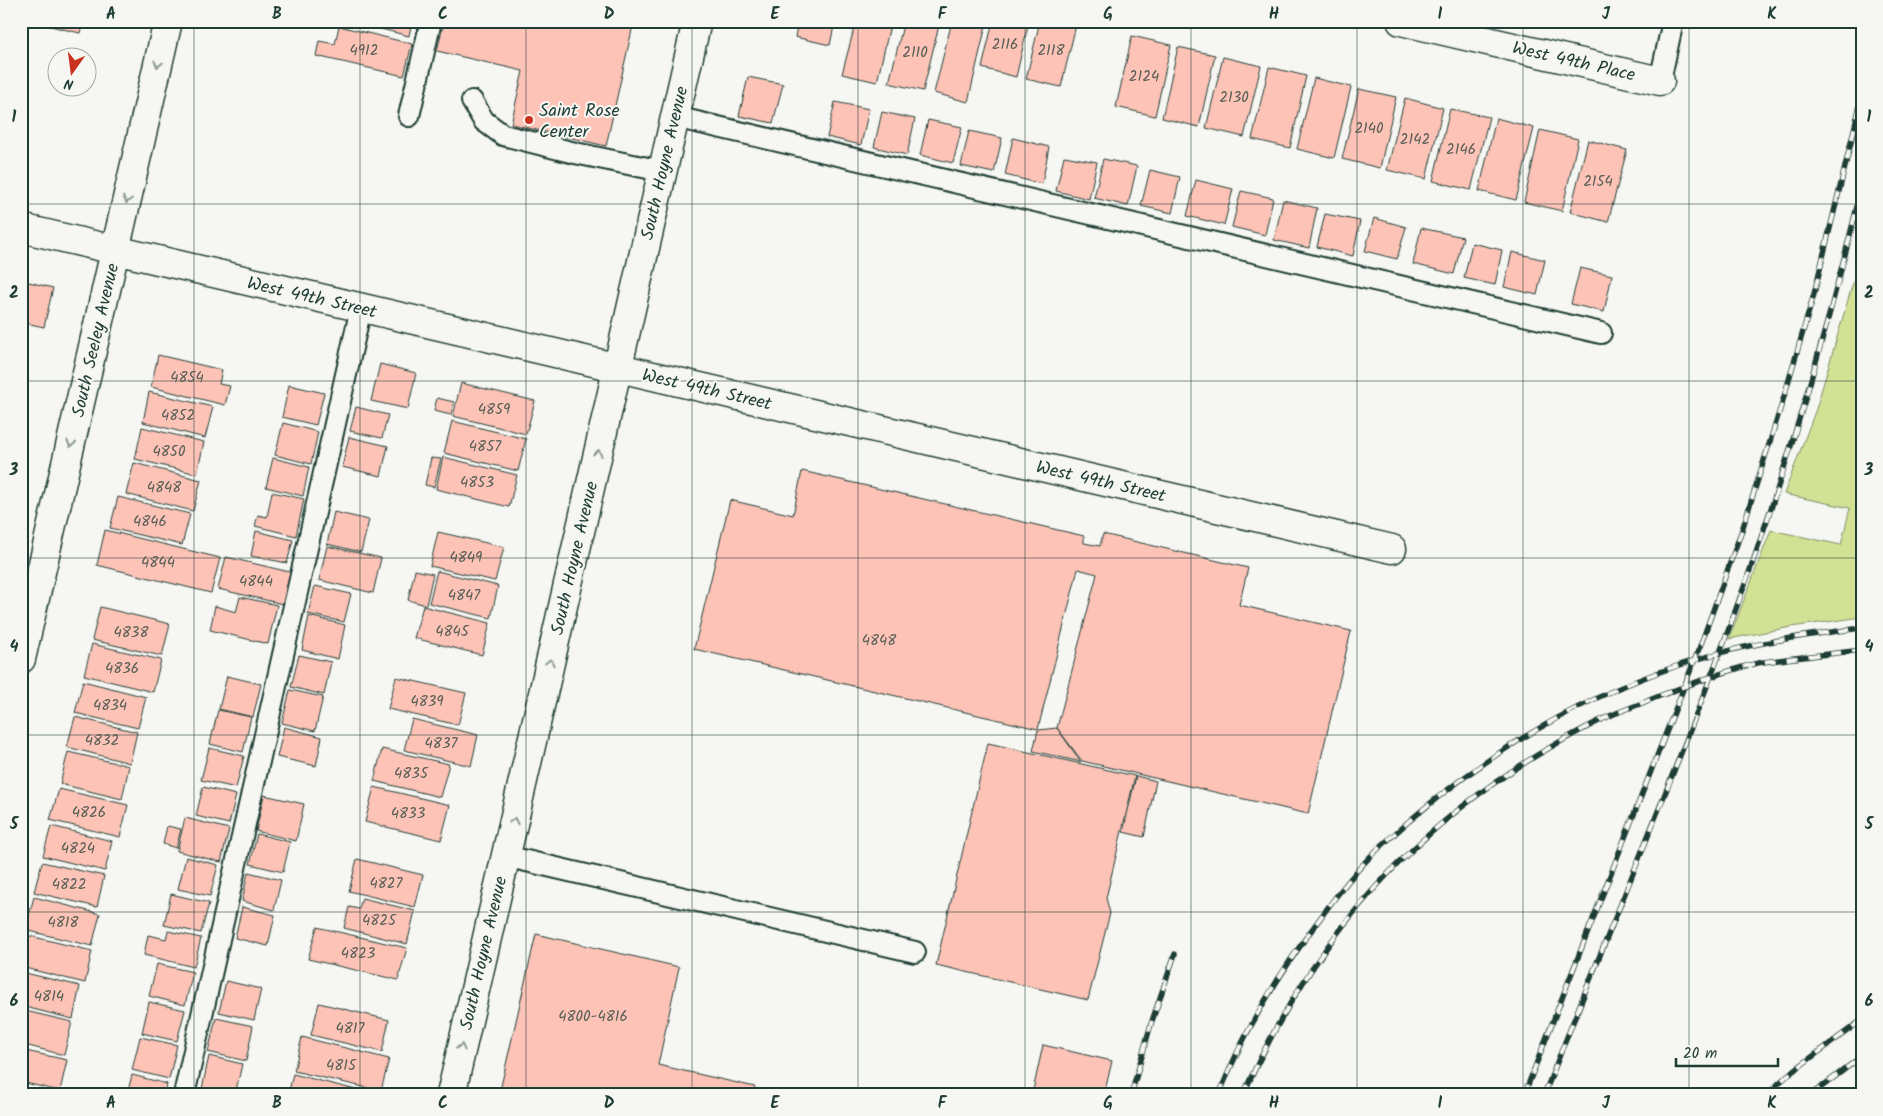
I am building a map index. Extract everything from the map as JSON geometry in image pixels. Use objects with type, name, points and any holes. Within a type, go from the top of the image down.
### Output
[{"type":"street","name":"South Seeley Avenue","points":[[21,659],[168,21]]},
{"type":"street","name":"South Hoyne Avenue","points":[[450,1095],[697,21]]},
{"type":"street","name":"West 49th Place","points":[[1401,21],[1660,81]]},
{"type":"street","name":"West 49th Street","points":[[21,228],[1392,549]]},
{"type":"lane","points":[[409,116],[431,21]]},
{"type":"lane","points":[[1660,81],[1673,21]]},
{"type":"lane","points":[[472,101],[484,121],[503,135],[575,153],[662,171]]},
{"type":"lane","points":[[675,117],[1601,333]]},
{"type":"lane","points":[[184,1095],[361,308]]},
{"type":"lane","points":[[506,856],[915,952]]},
{"type":"green space","points":[[1862,252],[1862,617],[1791,627],[1729,639],[1771,530],[1841,545],[1850,508],[1784,494],[1816,409]]},
{"type":"building","points":[[29,21],[83,21],[80,33]]},
{"type":"building","points":[[370,21],[412,21],[409,36],[369,26]]},
{"type":"building","points":[[444,21],[634,21],[606,146],[511,124],[523,71],[437,51]]},
{"type":"building","points":[[798,21],[835,21],[830,45],[795,37]]},
{"type":"building","points":[[856,21],[891,21],[877,82],[842,74]]},
{"type":"building","points":[[904,21],[940,21],[923,91],[889,83]]},
{"type":"building","points":[[952,21],[987,21],[968,102],[934,93]]},
{"type":"building","points":[[993,21],[1029,21],[1016,77],[982,68]]},
{"type":"building","points":[[1040,21],[1077,21],[1061,87],[1026,79]]},
{"type":"building","points":[[339,26],[412,44],[404,76],[316,56],[319,41],[335,44]]},
{"type":"building","points":[[1132,36],[1171,45],[1155,116],[1116,107]]},
{"type":"building","points":[[1178,47],[1215,55],[1199,127],[1162,118]]},
{"type":"building","points":[[1223,57],[1261,66],[1244,137],[1206,128]]},
{"type":"building","points":[[1269,67],[1306,76],[1290,148],[1252,139]]},
{"type":"building","points":[[748,77],[783,84],[773,123],[739,116]]},
{"type":"building","points":[[1314,78],[1351,87],[1334,158],[1297,149]]},
{"type":"building","points":[[1359,89],[1396,97],[1380,168],[1342,159]]},
{"type":"building","points":[[1405,98],[1443,108],[1426,179],[1387,170]]},
{"type":"building","points":[[835,102],[869,109],[861,145],[827,137]]},
{"type":"building","points":[[1450,109],[1489,117],[1471,190],[1433,181]]},
{"type":"building","points":[[882,112],[915,119],[907,155],[874,147]]},
{"type":"building","points":[[1496,118],[1534,128],[1516,200],[1479,191]]},
{"type":"building","points":[[928,120],[962,127],[953,163],[920,155]]},
{"type":"building","points":[[1540,130],[1578,139],[1562,211],[1524,202]]},
{"type":"building","points":[[969,131],[1002,138],[994,173],[961,166]]},
{"type":"building","points":[[1013,138],[1049,147],[1042,184],[1005,175]]},
{"type":"building","points":[[1588,140],[1627,150],[1608,222],[1570,212]]},
{"type":"building","points":[[1064,156],[1097,162],[1089,199],[1056,191]]},
{"type":"building","points":[[1103,159],[1137,166],[1128,206],[1094,198]]},
{"type":"building","points":[[1150,170],[1180,177],[1172,213],[1141,206]]},
{"type":"building","points":[[1196,180],[1233,189],[1224,225],[1187,216]]},
{"type":"building","points":[[1241,191],[1273,198],[1265,235],[1232,227]]},
{"type":"building","points":[[1283,200],[1317,208],[1309,248],[1274,240]]},
{"type":"building","points":[[1325,214],[1360,221],[1353,256],[1317,247]]},
{"type":"building","points":[[1374,218],[1406,227],[1397,259],[1365,251]]},
{"type":"building","points":[[1421,228],[1463,237],[1454,274],[1413,264]]},
{"type":"building","points":[[1472,243],[1502,250],[1495,285],[1464,278]]},
{"type":"building","points":[[1512,252],[1545,260],[1537,295],[1504,287]]},
{"type":"building","points":[[1580,268],[1612,275],[1604,312],[1571,304]]},
{"type":"building","points":[[21,280],[53,288],[44,327],[21,322]]},
{"type":"building","points":[[158,355],[222,370],[219,384],[230,386],[225,405],[151,387]]},
{"type":"building","points":[[380,364],[416,373],[408,409],[371,401]]},
{"type":"building","points":[[461,383],[535,401],[526,434],[453,416]]},
{"type":"building","points":[[289,385],[324,393],[316,425],[282,417]]},
{"type":"building","points":[[149,392],[213,407],[205,438],[143,422]]},
{"type":"building","points":[[437,398],[454,402],[451,415],[434,411]]},
{"type":"building","points":[[356,407],[388,415],[382,438],[350,431]]},
{"type":"building","points":[[452,421],[526,439],[518,471],[444,453]]},
{"type":"building","points":[[283,423],[318,432],[311,464],[275,455]]},
{"type":"building","points":[[142,427],[204,442],[197,474],[135,459]]},
{"type":"building","points":[[349,437],[388,446],[381,476],[342,467]]},
{"type":"building","points":[[443,457],[517,475],[509,507],[436,489]]},
{"type":"building","points":[[273,458],[309,467],[303,496],[266,487]]},
{"type":"building","points":[[431,458],[441,459],[434,487],[425,485]]},
{"type":"building","points":[[134,463],[201,480],[193,511],[126,494]]},
{"type":"building","points":[[802,471],[1084,536],[1084,543],[1100,546],[1103,534],[1248,568],[1239,605],[1351,631],[1308,814],[1082,761],[1057,728],[1097,574],[1078,569],[1038,729],[694,649],[730,500],[793,515]]},
{"type":"building","points":[[272,492],[304,499],[296,536],[255,526],[258,515],[267,517]]},
{"type":"building","points":[[118,497],[190,514],[182,545],[110,528]]},
{"type":"building","points":[[334,512],[369,520],[361,552],[327,544]]},
{"type":"building","points":[[105,530],[220,558],[211,593],[97,565]]},
{"type":"building","points":[[256,531],[293,540],[287,563],[251,556]]},
{"type":"building","points":[[438,532],[504,547],[495,581],[430,566]]},
{"type":"building","points":[[327,546],[381,558],[373,593],[319,580]]},
{"type":"building","points":[[226,557],[294,573],[287,605],[218,589]]},
{"type":"building","points":[[415,570],[433,574],[426,605],[408,600]]},
{"type":"building","points":[[437,571],[498,586],[491,618],[429,603]]},
{"type":"building","points":[[315,586],[351,594],[344,622],[308,614]]},
{"type":"building","points":[[240,597],[277,605],[268,644],[210,630],[215,606],[236,612]]},
{"type":"building","points":[[423,606],[490,623],[482,655],[414,638]]},
{"type":"building","points":[[100,607],[170,624],[162,656],[92,640]]},
{"type":"building","points":[[309,616],[345,625],[338,659],[302,650]]},
{"type":"building","points":[[92,644],[161,660],[153,692],[84,675]]},
{"type":"building","points":[[299,655],[331,662],[324,695],[291,687]]},
{"type":"building","points":[[227,676],[261,684],[253,717],[219,709]]},
{"type":"building","points":[[396,677],[466,693],[458,725],[388,709]]},
{"type":"building","points":[[83,681],[146,697],[138,728],[75,713]]},
{"type":"building","points":[[290,690],[323,697],[315,731],[282,723]]},
{"type":"building","points":[[218,710],[251,717],[243,752],[210,744]]},
{"type":"building","points":[[75,717],[137,732],[130,763],[67,747]]},
{"type":"building","points":[[412,719],[478,735],[471,766],[404,750]]},
{"type":"building","points":[[284,727],[322,737],[316,766],[277,757]]},
{"type":"building","points":[[1057,728],[1081,762],[1033,751],[1038,730]]},
{"type":"building","points":[[988,743],[1135,776],[1106,898],[1110,913],[1088,1000],[936,965]]},
{"type":"building","points":[[209,748],[244,756],[236,788],[201,780]]},
{"type":"building","points":[[382,749],[449,764],[440,797],[374,781]]},
{"type":"building","points":[[68,752],[129,766],[122,799],[60,784]]},
{"type":"building","points":[[1136,776],[1156,781],[1144,837],[1123,832]]},
{"type":"building","points":[[203,787],[236,795],[229,824],[196,816]]},
{"type":"building","points":[[374,787],[450,805],[441,840],[365,822]]},
{"type":"building","points":[[59,789],[128,805],[120,837],[50,820]]},
{"type":"building","points":[[264,795],[304,804],[296,841],[256,831]]},
{"type":"building","points":[[185,818],[229,829],[221,862],[177,851]]},
{"type":"building","points":[[51,826],[112,841],[105,871],[43,856]]},
{"type":"building","points":[[167,826],[181,829],[176,848],[163,844]]},
{"type":"building","points":[[257,834],[290,842],[283,872],[250,864]]},
{"type":"building","points":[[186,857],[218,865],[210,896],[178,889]]},
{"type":"building","points":[[357,859],[423,875],[415,907],[349,891]]},
{"type":"building","points":[[42,862],[104,876],[97,907],[34,892]]},
{"type":"building","points":[[248,872],[281,880],[274,910],[242,901]]},
{"type":"building","points":[[171,894],[209,903],[201,933],[164,925]]},
{"type":"building","points":[[34,897],[100,914],[92,946],[25,930]]},
{"type":"building","points":[[362,898],[415,911],[407,944],[344,928],[349,907],[359,909]]},
{"type":"building","points":[[242,907],[275,915],[268,946],[235,938]]},
{"type":"building","points":[[317,927],[407,948],[398,980],[308,959]]},
{"type":"building","points":[[168,931],[201,938],[194,967],[144,955],[148,935],[166,939]]},
{"type":"building","points":[[536,934],[679,967],[658,1065],[755,1087],[753,1095],[499,1095]]},
{"type":"building","points":[[26,935],[92,951],[85,983],[21,967],[21,957]]},
{"type":"building","points":[[157,964],[193,972],[185,1005],[149,996]]},
{"type":"building","points":[[21,972],[80,986],[73,1019],[21,1006]]},
{"type":"building","points":[[226,981],[261,989],[254,1020],[219,1012]]},
{"type":"building","points":[[149,1002],[185,1010],[177,1041],[142,1033]]},
{"type":"building","points":[[319,1003],[389,1020],[382,1052],[311,1035]]},
{"type":"building","points":[[21,1010],[72,1022],[64,1055],[21,1044]]},
{"type":"building","points":[[216,1018],[253,1026],[246,1061],[208,1052]]},
{"type":"building","points":[[140,1037],[177,1045],[169,1079],[132,1070]]},
{"type":"building","points":[[302,1037],[389,1059],[381,1091],[294,1071]]},
{"type":"building","points":[[1043,1045],[1112,1061],[1104,1095],[1032,1095]]},
{"type":"building","points":[[21,1050],[67,1060],[60,1091],[21,1082]]},
{"type":"building","points":[[209,1056],[242,1064],[235,1095],[225,1095],[202,1089]]},
{"type":"building","points":[[293,1074],[376,1095],[288,1095]]},
{"type":"building","points":[[132,1075],[167,1084],[165,1095],[127,1095]]},
{"type":"building","points":[[21,1087],[52,1095],[21,1095]]},
{"type":"railway","points":[[1524,1095],[1702,641],[1743,527],[1814,294],[1862,97]]},
{"type":"railway","points":[[1544,1095],[1683,748],[1767,522],[1818,355],[1862,186]]},
{"type":"railway","points":[[1219,1095],[1251,1025],[1277,980],[1341,890],[1378,849],[1445,792],[1480,766],[1517,741],[1556,719],[1635,681],[1722,652],[1792,638],[1862,628]]},
{"type":"railway","points":[[1243,1095],[1273,1033],[1307,976],[1345,924],[1386,875],[1433,831],[1483,791],[1539,754],[1599,721],[1687,686],[1758,663],[1862,650]]},
{"type":"railway","points":[[1131,1095],[1151,1024],[1175,954]]},
{"type":"railway","points":[[1766,1095],[1789,1074],[1862,1020]]},
{"type":"railway","points":[[1811,1095],[1862,1056]]},
{"type":"place","name":"Saint Rose Center","points":[[529,120]]}]
